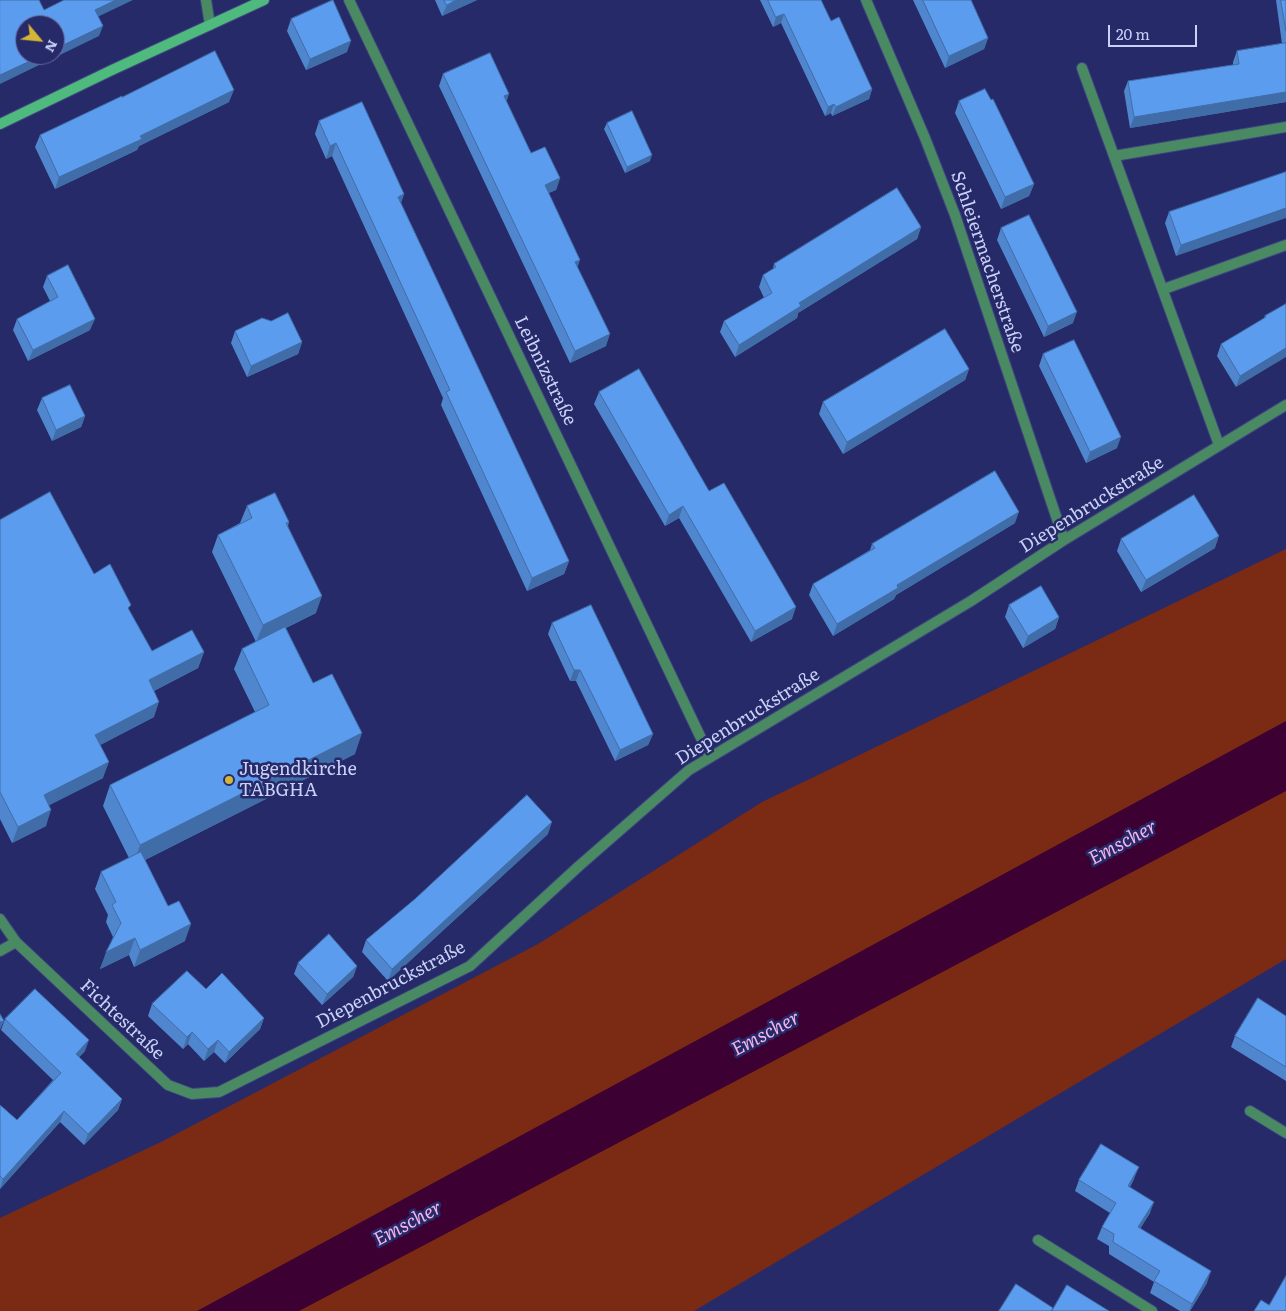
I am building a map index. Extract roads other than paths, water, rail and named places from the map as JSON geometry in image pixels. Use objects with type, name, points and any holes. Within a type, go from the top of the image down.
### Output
[{"type":"main road","points":[[0,124],[264,0]]},
{"type":"street","points":[[206,0],[210,25]]},
{"type":"street","name":"Leibnizstraße","points":[[349,0],[710,757]]},
{"type":"street","name":"Schleiermacherstraße","points":[[866,0],[925,138],[955,215],[1064,540]]},
{"type":"street","points":[[1082,68],[1164,289],[1219,445]]},
{"type":"street","points":[[1114,156],[1286,128]]},
{"type":"street","points":[[1164,289],[1286,245]]},
{"type":"street","name":"Diepenbruckstraße","points":[[219,1092],[470,966],[579,866],[689,770],[971,601],[1064,540],[1286,405]]},
{"type":"street","name":"Fichtestraße","points":[[0,918],[16,942],[168,1085],[192,1094],[219,1092]]},
{"type":"street","points":[[0,951],[16,942]]},
{"type":"street","points":[[1250,1111],[1286,1133]]},
{"type":"street","points":[[1038,1240],[1152,1311]]},
{"type":"water","name":"Emscher","points":[[1286,721],[1286,791],[299,1311],[197,1311]]},
{"type":"place","name":"Jugendkirche TABGHA","points":[[229,780]]}]
